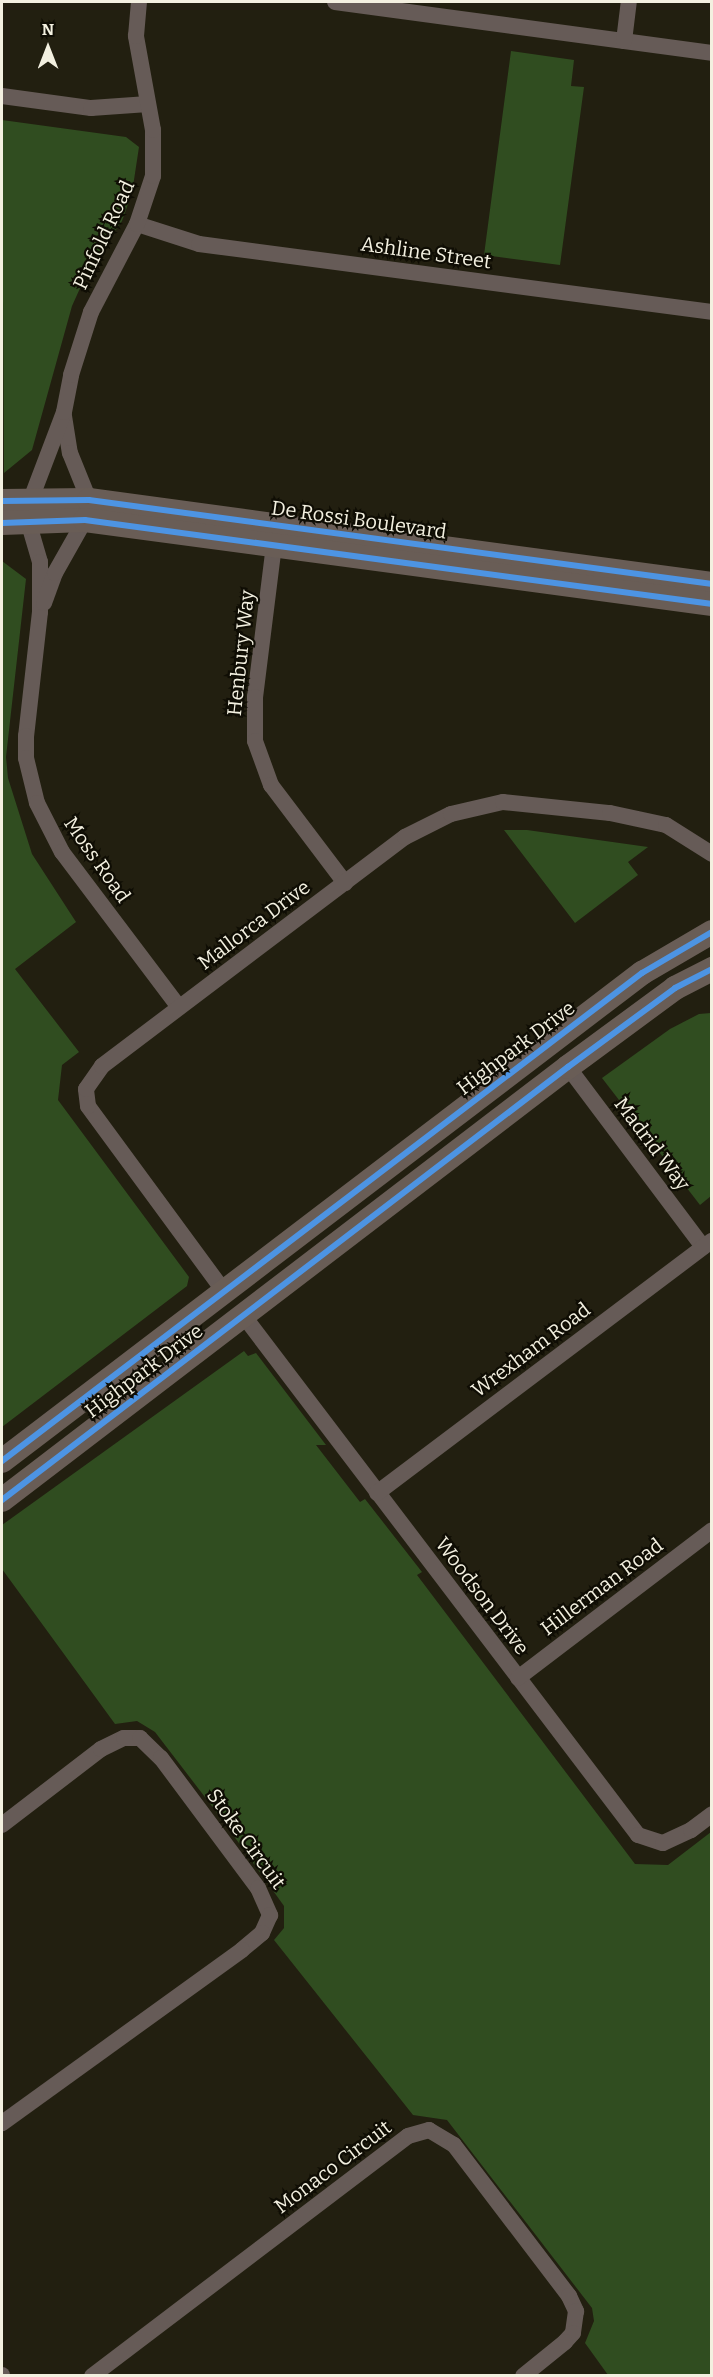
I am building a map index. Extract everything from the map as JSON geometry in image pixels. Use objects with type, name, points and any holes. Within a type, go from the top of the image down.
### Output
[{"type":"street","name":"Pinfold Road","points":[[30,510],[64,412],[71,375],[92,312],[137,224],[153,176],[155,151],[136,36],[139,2]]},
{"type":"street","points":[[334,2],[369,4],[711,52]]},
{"type":"street","points":[[624,41],[629,2]]},
{"type":"street","points":[[2,96],[92,108],[148,104]]},
{"type":"street","name":"Ashline Street","points":[[137,224],[199,244],[711,312]]},
{"type":"street","name":"Pinfold Road","points":[[64,412],[70,453],[87,510]]},
{"type":"street","name":"De Rossi Boulevard","points":[[2,501],[30,510],[87,510],[711,584]]},
{"type":"street","name":"De Rossi Boulevard","points":[[2,523],[30,510]]},
{"type":"street","name":"Moss Road","points":[[30,510],[40,562],[40,612],[26,736],[26,758],[37,803],[63,852],[179,1007]]},
{"type":"street","name":"De Rossi Boulevard","points":[[87,510],[274,545],[711,604]]},
{"type":"street","name":"Moss Road","points":[[40,612],[55,573],[87,510]]},
{"type":"street","name":"Henbury Way","points":[[274,545],[255,697],[255,741],[271,785],[345,882]]},
{"type":"street","name":"Mallorca Drive","points":[[224,1290],[94,1117],[86,1097],[95,1072],[345,882],[425,825],[451,813],[503,802],[645,819],[666,825],[705,849],[711,862]]},
{"type":"street","name":"Highpark Drive","points":[[2,1461],[642,973],[711,932]]},
{"type":"street","name":"Highpark Drive","points":[[2,1500],[568,1067],[668,993],[711,969]]},
{"type":"street","name":"Madrid Way","points":[[568,1067],[707,1244]]},
{"type":"street","name":"Wrexham Road","points":[[377,1493],[707,1244]]},
{"type":"street","name":"Woodson Drive","points":[[243,1315],[638,1835],[663,1843],[690,1830],[711,1815]]},
{"type":"street","name":"Hillerman Road","points":[[518,1678],[711,1530]]},
{"type":"street","name":"Stoke Circuit","points":[[2,1825],[101,1749],[124,1738],[140,1738],[161,1758],[258,1888],[270,1916],[262,1933],[242,1950],[2,2124]]},
{"type":"street","name":"Monaco Circuit","points":[[92,2376],[408,2136],[429,2130],[454,2145],[569,2296],[576,2311],[573,2333],[523,2376]]},
{"type":"green space","points":[[511,51],[574,60],[571,86],[584,87],[560,265],[484,255]]},
{"type":"green space","points":[[2,120],[126,137],[139,147],[132,193],[122,221],[86,275],[72,306],[32,450],[4,473]]},
{"type":"green space","points":[[2,561],[26,579],[6,757],[8,778],[32,854],[76,922],[15,969],[79,1052],[62,1065],[58,1100],[189,1277],[187,1286],[2,1427]]},
{"type":"green space","points":[[504,830],[527,830],[648,847],[628,862],[638,875],[575,923]]},
{"type":"green space","points":[[711,1013],[711,1196],[700,1205],[602,1078],[670,1029],[699,1014]]},
{"type":"green space","points":[[244,1351],[248,1356],[256,1353],[326,1445],[316,1445],[360,1502],[365,1499],[422,1572],[417,1575],[635,1864],[668,1865],[711,1832],[711,2375],[608,2375],[585,2343],[594,2321],[592,2308],[447,2120],[413,2115],[274,1940],[284,1928],[284,1906],[221,1818],[155,1732],[137,1721],[115,1724],[2,1569],[2,1525]]},
{"type":"cycle path","points":[[2,501],[89,500],[712,584]]},
{"type":"cycle path","points":[[2,523],[85,520],[712,604]]},
{"type":"cycle path","points":[[2,1461],[642,973],[712,932]]},
{"type":"cycle path","points":[[2,1500],[568,1067],[675,988],[712,969]]}]
